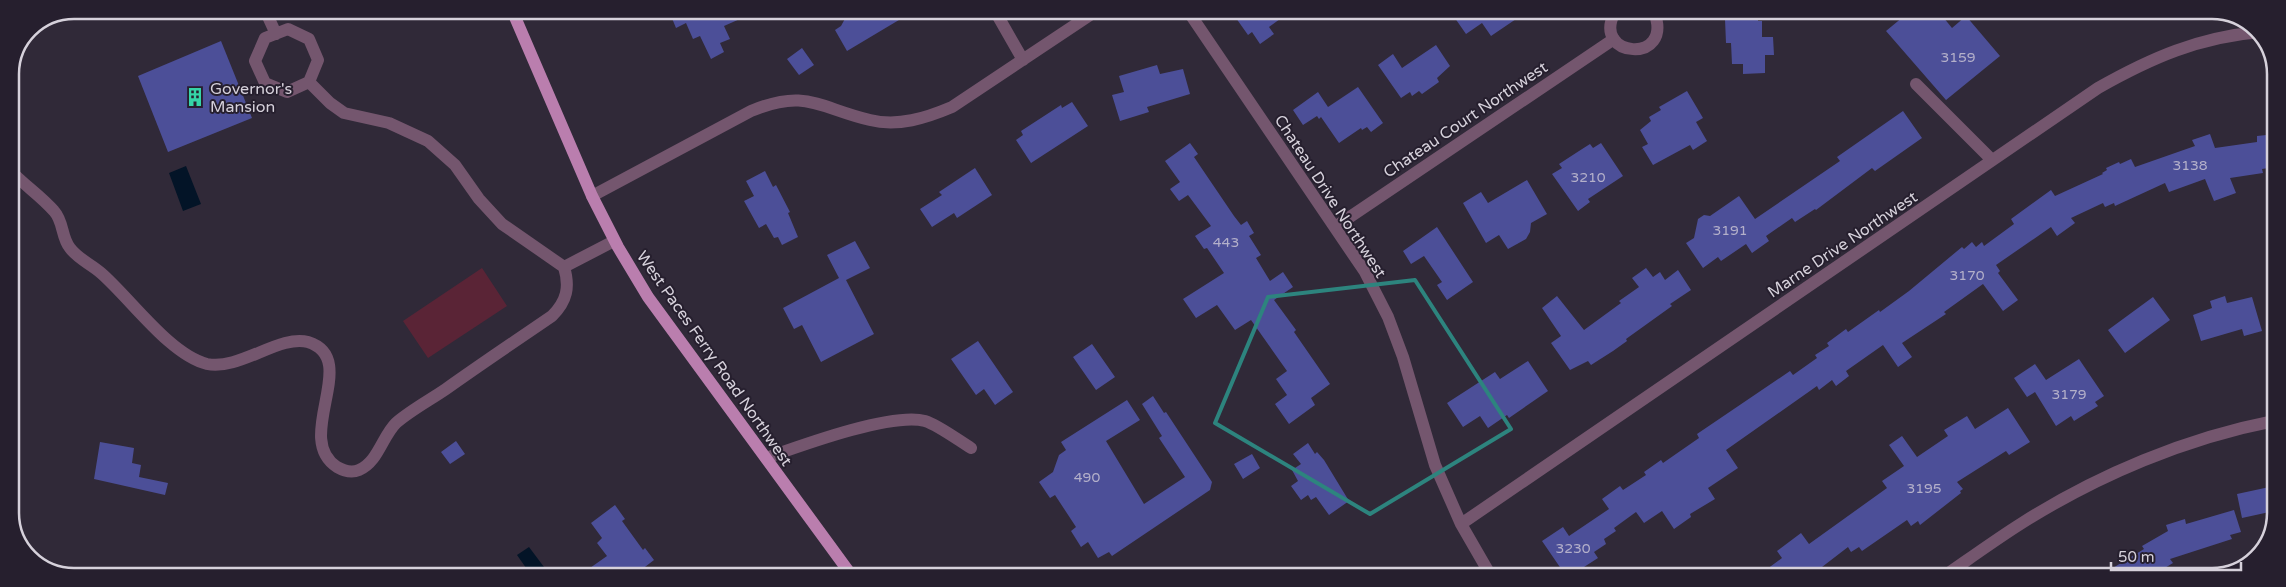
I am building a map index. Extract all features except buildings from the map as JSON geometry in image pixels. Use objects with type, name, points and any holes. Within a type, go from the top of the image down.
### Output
[{"type":"main road","name":"West Paces Ferry Road Northwest","points":[[516,19],[592,196],[614,241],[648,297],[846,568]]},
{"type":"street","points":[[269,19],[276,34]]},
{"type":"street","points":[[999,19],[1023,60]]},
{"type":"street","points":[[592,196],[751,110],[768,104],[788,100],[808,100],[870,120],[890,122],[913,121],[931,116],[952,107],[1084,19]]},
{"type":"street","name":"Chateau Drive Northwest","points":[[1193,19],[1365,272],[1388,318],[1435,465],[1461,524],[1486,568]]},
{"type":"street","points":[[1611,19],[1611,35],[1620,46],[1633,50],[1646,47],[1656,37],[1658,24],[1656,19]]},
{"type":"street","points":[[288,29],[309,39],[318,60],[309,82],[287,92],[265,83],[255,60],[265,38],[276,34],[288,29]]},
{"type":"street","name":"Marne Drive Northwest","points":[[1461,524],[2098,88],[2138,65],[2180,48],[2235,34],[2249,33]]},
{"type":"street","name":"Chateau Court Northwest","points":[[1335,227],[1614,38]]},
{"type":"street","points":[[19,178],[54,211],[62,226],[65,242],[75,253],[101,272],[175,346],[199,362],[219,365],[298,341],[315,345],[323,352],[328,361],[330,382],[321,423],[321,443],[328,458],[334,465],[349,472],[355,472],[368,465],[397,422],[552,316],[566,295],[567,278],[564,267],[502,224],[479,199],[455,165],[428,141],[389,123],[344,113],[330,103],[309,82]]},
{"type":"street","points":[[1916,84],[1992,160]]},
{"type":"street","points":[[564,267],[614,241]]},
{"type":"street","points":[[766,458],[803,445],[896,420],[925,421],[971,448]]},
{"type":"street","points":[[1956,568],[2022,523],[2076,492],[2134,464],[2217,435],[2267,423]]},
{"type":"highlighted area","points":[[1415,280],[1511,429],[1370,514],[1215,423],[1268,297]]},
{"type":"shaded area","points":[[482,268],[507,306],[428,358],[403,321]]},
{"type":"water","points":[[186,166],[201,204],[183,211],[169,173]]},
{"type":"water","points":[[529,547],[545,568],[526,568],[517,555]]},
{"type":"place","name":"Governor's Mansion","points":[[195,97]]}]
